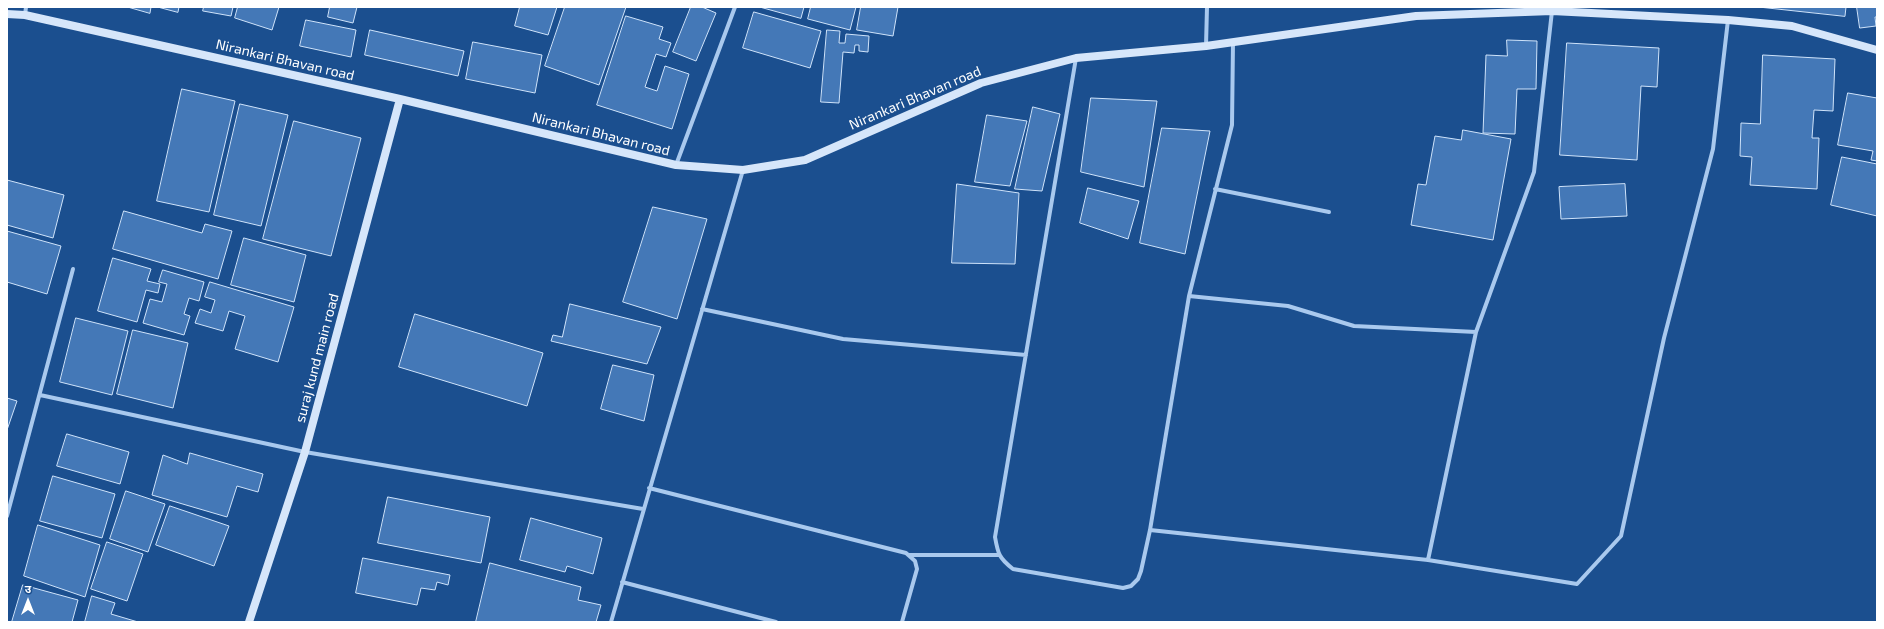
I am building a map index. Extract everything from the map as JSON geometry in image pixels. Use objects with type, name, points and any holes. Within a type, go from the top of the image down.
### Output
[{"type":"street","points":[[676,165],[735,7]]},
{"type":"street","points":[[1206,46],[1207,7]]},
{"type":"street","name":"Nirankari Bhavan road","points":[[7,14],[26,11],[676,165],[743,170],[805,160],[981,82],[1076,58],[1206,46],[1416,16],[1552,11],[1728,20],[1792,26],[1877,50]]},
{"type":"street","points":[[1428,560],[1476,332],[1534,172],[1552,11]]},
{"type":"street","points":[[1150,530],[1428,560],[1577,584],[1621,536],[1664,338],[1713,148],[1728,20]]},
{"type":"street","points":[[1076,58],[995,537],[1001,560],[1012,569],[1123,588],[1131,586],[1138,579],[1150,530],[1189,296],[1232,125],[1233,42]]},
{"type":"street","name":"suraj kund main road","points":[[249,622],[305,452],[400,99]]},
{"type":"street","points":[[611,622],[743,170]]},
{"type":"street","points":[[1215,189],[1329,212]]},
{"type":"street","points":[[7,516],[73,269]]},
{"type":"street","points":[[1189,296],[1288,306],[1354,326],[1476,332]]},
{"type":"street","points":[[702,308],[843,339],[1026,355]]},
{"type":"street","points":[[40,395],[305,452],[643,509]]},
{"type":"street","points":[[649,488],[909,555],[999,555]]},
{"type":"street","points":[[902,622],[917,569],[915,562],[909,555]]},
{"type":"street","points":[[622,582],[776,622]]},
{"type":"building","points":[[128,7],[151,7],[150,13]]},
{"type":"building","points":[[158,7],[179,7],[178,12]]},
{"type":"building","points":[[204,7],[233,7],[231,16],[203,11]]},
{"type":"building","points":[[238,7],[279,7],[272,30],[235,18]]},
{"type":"building","points":[[330,7],[357,7],[353,23],[328,17]]},
{"type":"building","points":[[520,7],[557,7],[548,35],[515,26]]},
{"type":"building","points":[[565,7],[626,7],[599,85],[545,66]]},
{"type":"building","points":[[691,7],[702,7],[716,13],[696,61],[673,52]]},
{"type":"building","points":[[760,7],[804,7],[801,18]]},
{"type":"building","points":[[811,7],[856,7],[850,30],[808,19]]},
{"type":"building","points":[[861,7],[898,7],[893,36],[857,30]]},
{"type":"building","points":[[1759,7],[1846,7],[1845,16]]},
{"type":"building","points":[[1857,7],[1877,7],[1877,17],[1875,17],[1876,26],[1860,28]]},
{"type":"building","points":[[754,12],[821,31],[810,68],[743,48]]},
{"type":"building","points":[[626,16],[663,27],[659,39],[671,43],[666,57],[656,54],[645,87],[657,91],[665,66],[689,74],[672,129],[597,105]]},
{"type":"building","points":[[306,20],[356,30],[351,57],[300,46]]},
{"type":"building","points":[[370,30],[464,51],[458,76],[365,55]]},
{"type":"building","points":[[827,30],[840,31],[839,43],[845,43],[846,34],[869,36],[868,52],[859,51],[859,45],[855,45],[854,53],[843,52],[839,103],[821,102]]},
{"type":"building","points":[[1507,40],[1537,41],[1536,89],[1517,89],[1515,134],[1483,133],[1486,55],[1507,56]]},
{"type":"building","points":[[473,42],[542,55],[535,93],[466,79]]},
{"type":"building","points":[[1567,43],[1659,48],[1657,87],[1641,86],[1637,160],[1560,155]]},
{"type":"building","points":[[1763,55],[1835,59],[1833,111],[1814,110],[1812,138],[1819,138],[1817,189],[1750,185],[1752,157],[1740,156],[1741,123],[1760,124]]},
{"type":"building","points":[[182,89],[235,101],[209,212],[157,201]]},
{"type":"building","points":[[1848,93],[1877,98],[1877,161],[1871,160],[1873,151],[1838,145]]},
{"type":"building","points":[[1091,98],[1157,101],[1144,187],[1081,172]]},
{"type":"building","points":[[240,104],[288,115],[261,226],[214,215]]},
{"type":"building","points":[[1033,107],[1060,114],[1042,191],[1015,189]]},
{"type":"building","points":[[987,115],[1027,121],[1010,186],[975,182]]},
{"type":"building","points":[[294,121],[361,138],[331,256],[263,239]]},
{"type":"building","points":[[1162,128],[1210,131],[1185,254],[1140,243]]},
{"type":"building","points":[[1463,130],[1511,139],[1493,240],[1411,225],[1418,184],[1426,185],[1435,136],[1461,140]]},
{"type":"building","points":[[1842,157],[1877,164],[1877,216],[1831,205]]},
{"type":"building","points":[[7,180],[64,195],[53,238],[7,225]]},
{"type":"building","points":[[957,184],[1019,193],[1015,264],[952,263]]},
{"type":"building","points":[[1625,184],[1627,216],[1561,219],[1559,187]]},
{"type":"building","points":[[1088,188],[1139,201],[1128,239],[1080,223]]},
{"type":"building","points":[[653,207],[707,219],[677,319],[623,302]]},
{"type":"building","points":[[124,211],[202,233],[205,224],[232,231],[218,279],[113,249]]},
{"type":"building","points":[[7,231],[61,246],[47,294],[7,282]]},
{"type":"building","points":[[244,238],[306,255],[294,302],[231,285]]},
{"type":"building","points":[[113,258],[151,269],[147,281],[160,284],[158,293],[146,290],[137,322],[98,311]]},
{"type":"building","points":[[163,270],[204,282],[199,301],[189,298],[184,314],[190,316],[184,335],[143,323],[150,299],[162,302],[167,284],[159,282]]},
{"type":"building","points":[[210,282],[294,307],[278,362],[235,349],[245,316],[229,311],[223,331],[195,323],[200,309],[211,313],[215,300],[205,297]]},
{"type":"building","points":[[570,304],[661,327],[647,364],[551,341],[553,335],[562,337]]},
{"type":"building","points":[[415,314],[543,353],[527,406],[399,367]]},
{"type":"building","points":[[76,318],[128,331],[112,395],[60,382]]},
{"type":"building","points":[[133,330],[188,343],[173,408],[117,394]]},
{"type":"building","points":[[613,365],[654,375],[644,421],[601,409]]},
{"type":"building","points":[[7,398],[17,401],[7,430]]},
{"type":"building","points":[[67,434],[129,452],[120,484],[57,466]]},
{"type":"building","points":[[190,453],[263,474],[258,492],[237,486],[227,517],[152,495],[163,455],[187,464]]},
{"type":"building","points":[[53,476],[115,494],[102,538],[40,521]]},
{"type":"building","points":[[126,491],[165,504],[148,552],[110,539]]},
{"type":"building","points":[[388,497],[490,517],[481,563],[378,543]]},
{"type":"building","points":[[170,506],[229,526],[214,566],[156,545]]},
{"type":"building","points":[[531,518],[602,538],[593,574],[567,566],[565,572],[520,560]]},
{"type":"building","points":[[38,525],[100,545],[85,597],[24,576]]},
{"type":"building","points":[[107,542],[143,554],[127,601],[91,589]]},
{"type":"building","points":[[363,558],[450,575],[448,585],[437,582],[435,590],[421,588],[417,605],[356,593]]},
{"type":"building","points":[[490,563],[581,587],[578,600],[601,605],[596,622],[476,622]]},
{"type":"building","points":[[23,585],[78,600],[72,622],[12,622]]},
{"type":"building","points":[[92,596],[115,603],[111,614],[138,622],[85,622]]}]
